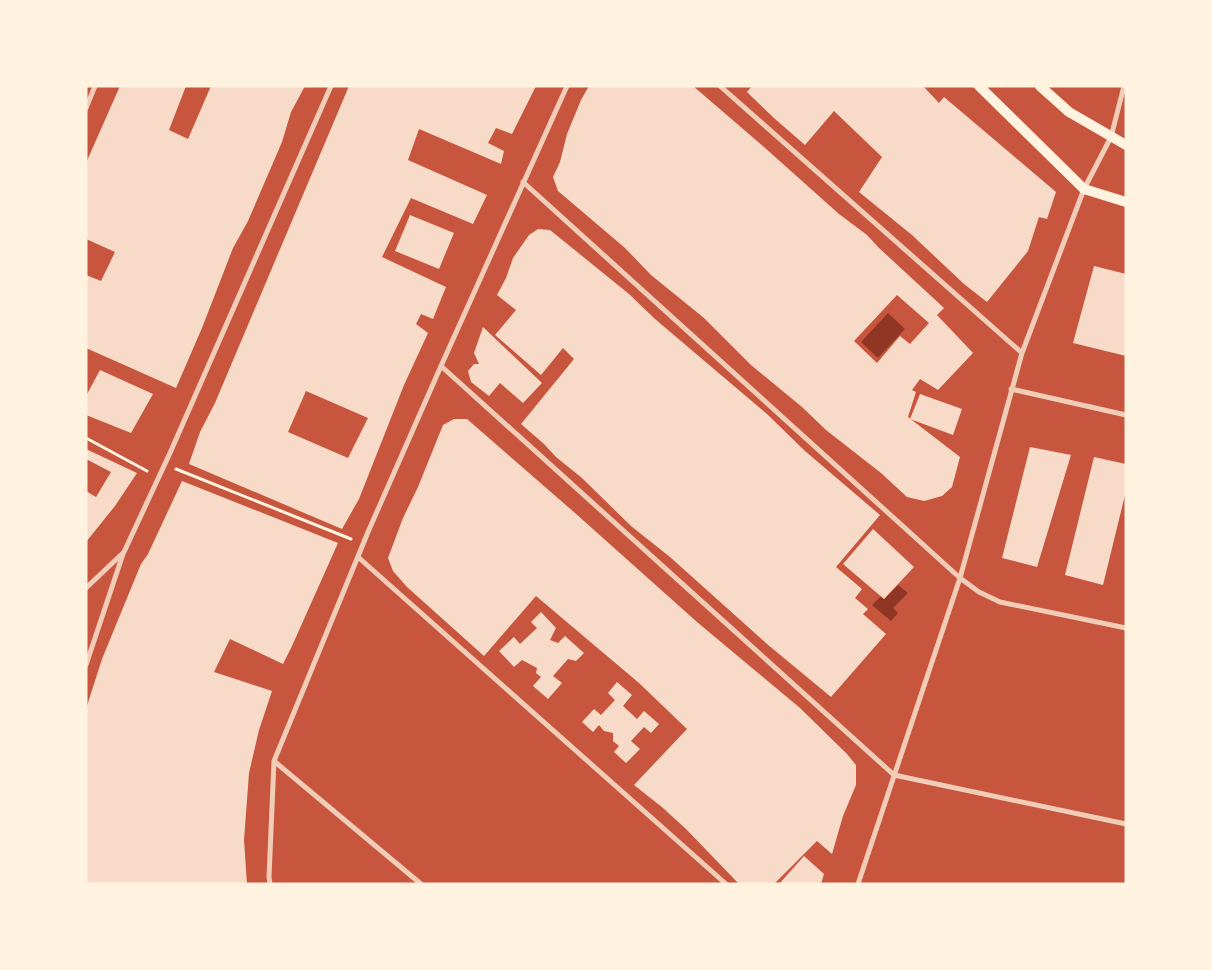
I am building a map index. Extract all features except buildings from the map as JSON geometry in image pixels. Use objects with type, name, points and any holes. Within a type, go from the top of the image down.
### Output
[{"type":"main road","points":[[979,86],[1084,189],[1126,202]]},
{"type":"main road","points":[[1040,86],[1069,112],[1126,145]]},
{"type":"street","points":[[86,108],[95,86]]},
{"type":"street","points":[[86,665],[112,593],[124,552],[331,86]]},
{"type":"street","points":[[270,884],[274,761],[363,544],[567,86]]},
{"type":"street","points":[[720,86],[1022,353]]},
{"type":"street","points":[[858,884],[960,578],[1022,353],[1084,189],[1111,137],[1124,86]]},
{"type":"street","points":[[523,182],[960,578],[979,592],[1000,602],[1126,628]]},
{"type":"street","points":[[441,366],[894,775],[1126,824]]},
{"type":"street","points":[[1011,389],[1126,415]]},
{"type":"street","points":[[86,588],[124,552]]},
{"type":"street","points":[[358,557],[726,884]]},
{"type":"street","points":[[274,761],[421,884]]},
{"type":"path","points":[[86,438],[158,478]]},
{"type":"path","points":[[164,464],[363,544]]},
{"type":"shaded area","points":[[888,313],[905,329],[878,358],[861,342]]},
{"type":"shaded area","points":[[898,585],[908,593],[893,608],[898,613],[891,621],[872,605],[881,596],[884,599]]}]
